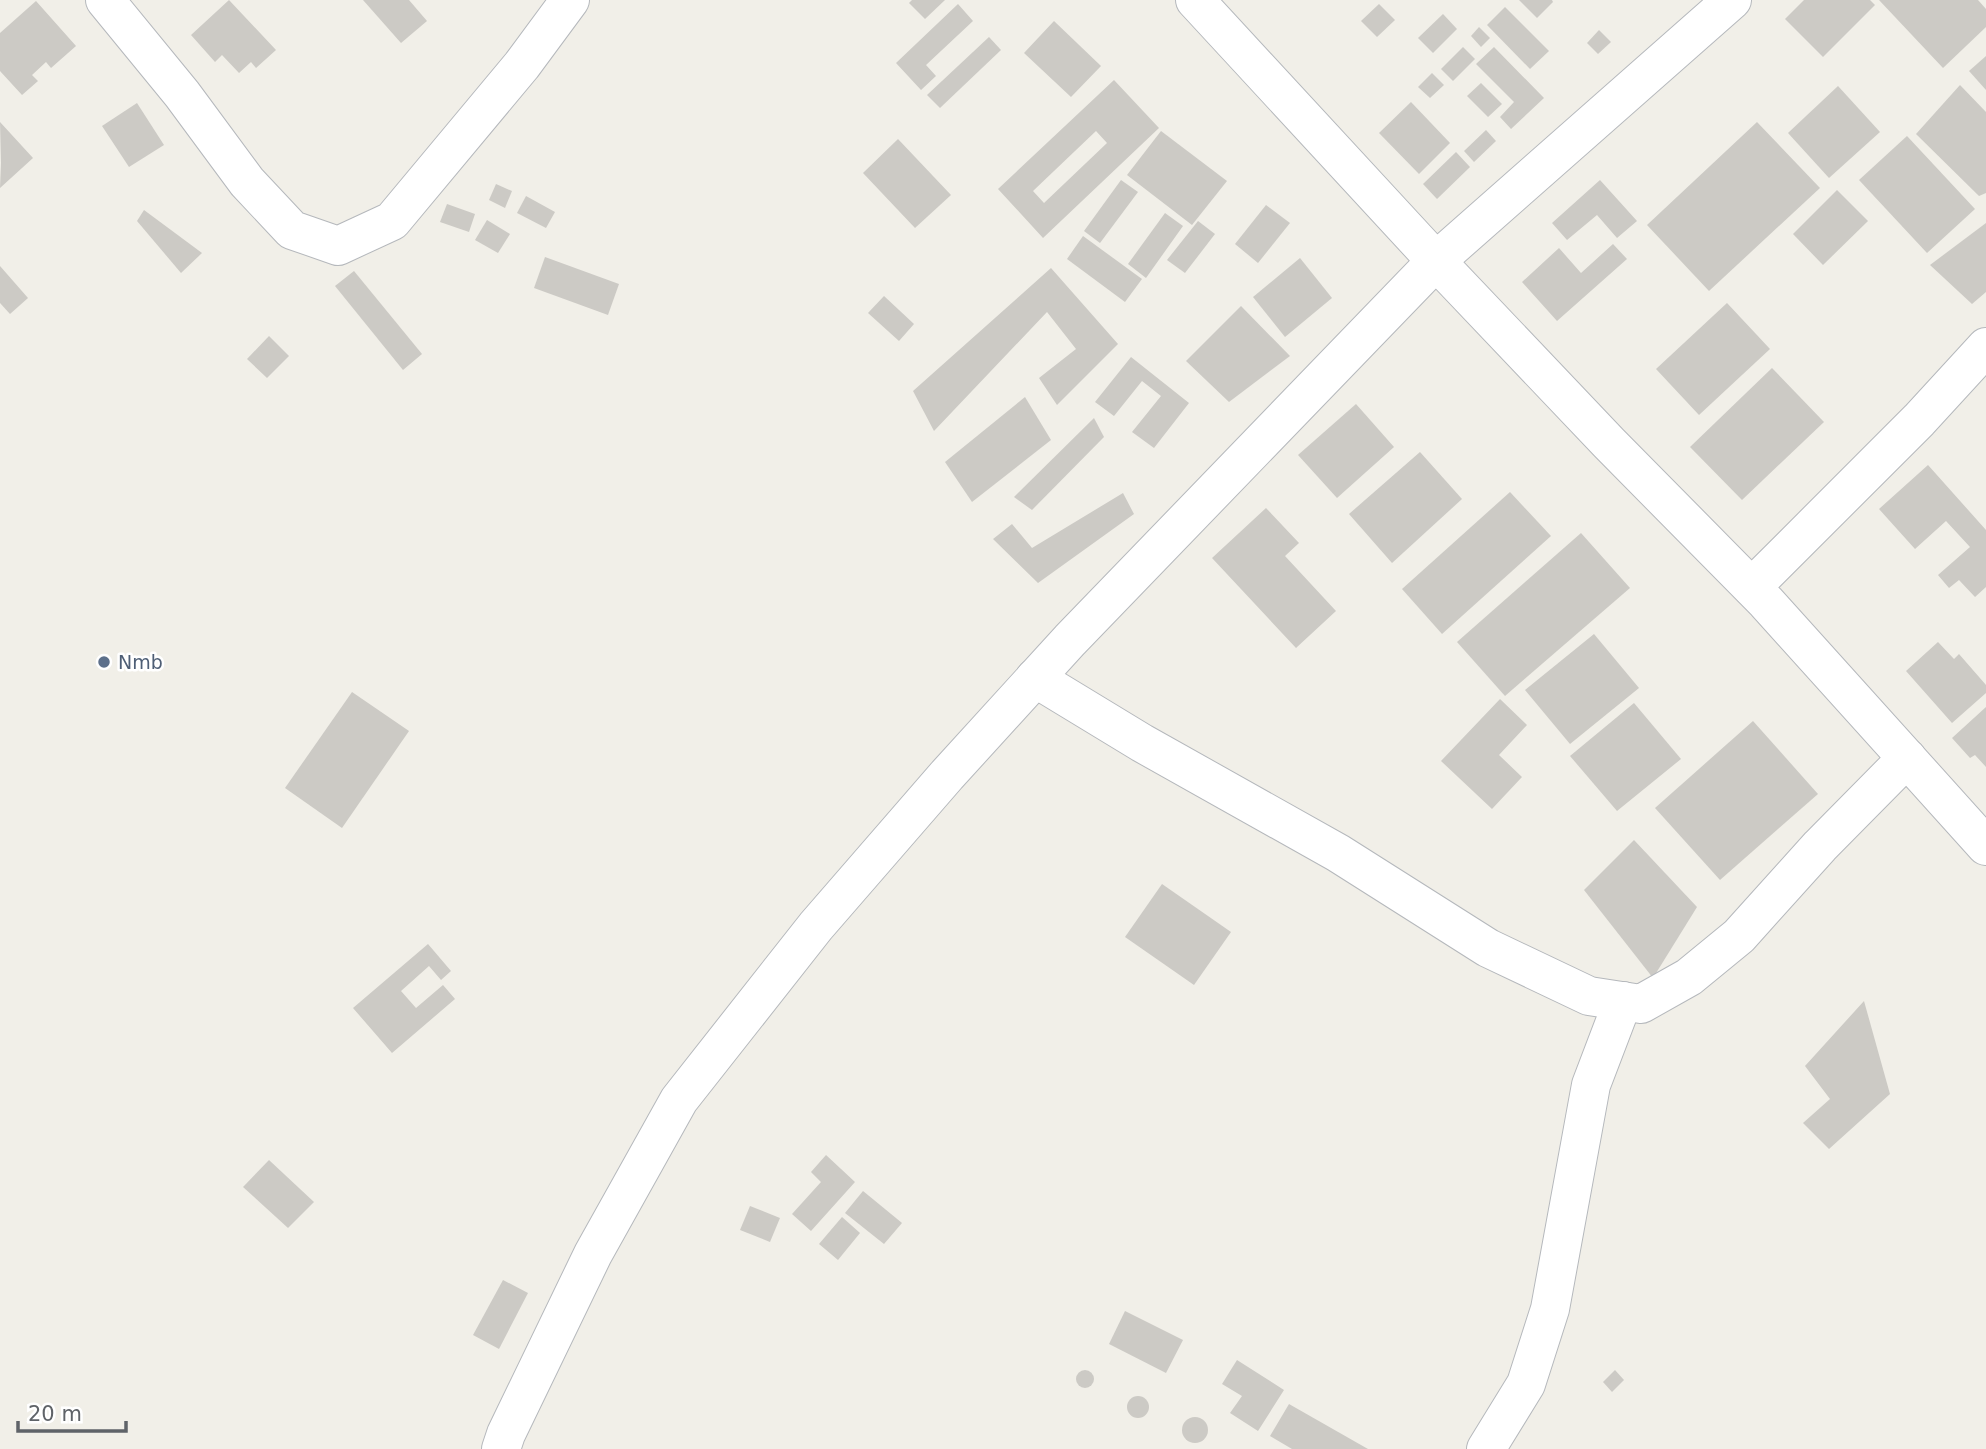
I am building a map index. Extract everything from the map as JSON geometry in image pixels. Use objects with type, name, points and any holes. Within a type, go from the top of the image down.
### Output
[{"type":"street","points":[[105,0],[182,94],[247,182],[292,230],[338,246],[392,220],[522,65],[570,0]]},
{"type":"street","points":[[1195,0],[1436,261],[1609,443],[1752,587],[1986,846]]},
{"type":"street","points":[[501,1449],[593,1254],[680,1100],[816,926],[1035,678],[1263,438],[1436,261],[1712,7]]},
{"type":"street","points":[[1752,587],[1919,420],[1986,346]]},
{"type":"street","points":[[1035,678],[1142,743],[1338,853],[1488,948],[1589,996],[1641,1004],[1689,977],[1739,936],[1820,846],[1907,758]]},
{"type":"street","points":[[1486,1449],[1526,1384],[1550,1310],[1591,1085],[1623,1001]]},
{"type":"building","points":[[229,0],[276,50],[256,68],[251,62],[239,73],[222,55],[215,62],[191,35]]},
{"type":"building","points":[[363,0],[409,0],[427,21],[401,43]]},
{"type":"building","points":[[912,0],[945,0],[925,19],[909,3]]},
{"type":"building","points":[[1519,0],[1552,0],[1553,2],[1537,18]]},
{"type":"building","points":[[1804,0],[1870,0],[1875,5],[1823,57],[1785,19]]},
{"type":"building","points":[[1879,0],[1978,0],[1986,9],[1986,27],[1943,68]]},
{"type":"building","points":[[36,1],[76,46],[51,68],[46,62],[32,75],[38,81],[22,95],[0,71],[0,33]]},
{"type":"building","points":[[958,4],[973,21],[926,65],[936,76],[921,90],[896,63]]},
{"type":"building","points":[[1379,4],[1395,20],[1377,37],[1361,21]]},
{"type":"building","points":[[1505,7],[1549,51],[1530,69],[1487,25]]},
{"type":"building","points":[[1443,14],[1457,29],[1433,53],[1418,38]]},
{"type":"building","points":[[1054,21],[1101,66],[1071,97],[1024,53]]},
{"type":"building","points":[[1479,27],[1490,38],[1481,47],[1471,36]]},
{"type":"building","points":[[1599,30],[1611,42],[1598,54],[1587,43]]},
{"type":"building","points":[[989,37],[1001,50],[940,108],[927,95]]},
{"type":"building","points":[[1463,47],[1475,59],[1453,81],[1441,69]]},
{"type":"building","points":[[1494,47],[1544,98],[1511,129],[1500,117],[1514,102],[1476,64]]},
{"type":"building","points":[[1986,56],[1986,90],[1969,71]]},
{"type":"building","points":[[1432,73],[1444,85],[1430,98],[1418,87]]},
{"type":"building","points":[[1114,80],[1159,128],[1043,238],[998,189]],"holes":[[[1096,131],[1107,143],[1044,203],[1033,191]]]},
{"type":"building","points":[[1481,83],[1502,104],[1488,117],[1467,96]]},
{"type":"building","points":[[1960,85],[1986,112],[1986,193],[1979,196],[1916,134]]},
{"type":"building","points":[[1838,86],[1880,132],[1829,178],[1788,133]]},
{"type":"building","points":[[1411,102],[1450,143],[1419,174],[1379,133]]},
{"type":"building","points":[[137,103],[164,145],[129,167],[102,126]]},
{"type":"building","points":[[0,122],[33,158],[0,188],[1,163]]},
{"type":"building","points":[[1757,122],[1820,188],[1709,291],[1647,225]]},
{"type":"building","points":[[1486,130],[1496,141],[1474,162],[1464,151]]},
{"type":"building","points":[[1161,131],[1227,181],[1192,225],[1127,175]]},
{"type":"building","points":[[1907,136],[1975,209],[1927,253],[1859,180]]},
{"type":"building","points":[[898,139],[951,195],[915,228],[863,173]]},
{"type":"building","points":[[1456,152],[1470,167],[1437,199],[1423,184]]},
{"type":"building","points":[[1121,180],[1138,192],[1100,243],[1084,231]]},
{"type":"building","points":[[1600,180],[1637,221],[1617,238],[1597,215],[1567,240],[1552,223]]},
{"type":"building","points":[[496,184],[512,191],[505,208],[489,200]]},
{"type":"building","points":[[1837,190],[1868,221],[1823,265],[1793,234]]},
{"type":"building","points":[[526,196],[555,212],[546,228],[517,213]]},
{"type":"building","points":[[447,204],[475,214],[469,232],[440,222]]},
{"type":"building","points":[[1266,205],[1290,223],[1258,263],[1235,244]]},
{"type":"building","points":[[144,210],[202,253],[181,273],[137,221]]},
{"type":"building","points":[[1165,213],[1183,226],[1146,278],[1128,264]]},
{"type":"building","points":[[487,220],[510,234],[498,253],[475,240]]},
{"type":"building","points":[[1198,221],[1215,234],[1185,273],[1167,260]]},
{"type":"building","points":[[1986,223],[1986,292],[1972,304],[1930,265]]},
{"type":"building","points":[[1083,236],[1142,279],[1125,302],[1067,259]]},
{"type":"building","points":[[1613,244],[1627,259],[1557,321],[1522,282],[1559,248],[1581,273]]},
{"type":"building","points":[[545,257],[619,284],[608,315],[534,288]]},
{"type":"building","points":[[1300,258],[1332,298],[1285,337],[1253,297]]},
{"type":"building","points":[[0,266],[28,298],[10,314],[0,303]]},
{"type":"building","points":[[1051,268],[1118,344],[1057,405],[1039,378],[1076,349],[1047,312],[934,431],[913,391]]},
{"type":"building","points":[[354,271],[422,354],[403,370],[335,286]]},
{"type":"building","points":[[884,296],[914,324],[899,341],[868,313]]},
{"type":"building","points":[[1727,303],[1770,349],[1699,415],[1656,369]]},
{"type":"building","points":[[1241,306],[1290,356],[1229,402],[1186,361]]},
{"type":"building","points":[[269,336],[289,356],[267,378],[247,359]]},
{"type":"building","points":[[1131,357],[1189,403],[1154,448],[1132,432],[1161,396],[1142,381],[1114,416],[1095,402]]},
{"type":"building","points":[[1772,368],[1824,422],[1742,500],[1690,447]]},
{"type":"building","points":[[1025,397],[1051,440],[972,502],[945,462]]},
{"type":"building","points":[[1356,404],[1394,447],[1337,498],[1298,455]]},
{"type":"building","points":[[1094,418],[1104,437],[1032,510],[1014,497]]},
{"type":"building","points":[[1420,452],[1462,499],[1392,563],[1349,514]]},
{"type":"building","points":[[1928,465],[1986,530],[1986,587],[1975,597],[1959,580],[1949,588],[1938,575],[1970,547],[1946,521],[1915,549],[1879,509]]},
{"type":"building","points":[[1510,492],[1551,536],[1442,634],[1402,589]]},
{"type":"building","points":[[1123,493],[1134,514],[1038,583],[993,539],[1012,524],[1032,548]]},
{"type":"building","points":[[1266,508],[1299,543],[1285,556],[1336,611],[1296,648],[1212,558]]},
{"type":"building","points":[[1581,533],[1630,588],[1505,696],[1457,642]]},
{"type":"building","points":[[1594,634],[1639,688],[1570,744],[1525,690]]},
{"type":"building","points":[[1938,642],[1954,659],[1959,654],[1986,685],[1986,693],[1952,723],[1906,671]]},
{"type":"building","points":[[352,692],[409,731],[342,828],[285,788]]},
{"type":"building","points":[[1500,699],[1527,725],[1499,755],[1522,777],[1492,809],[1441,761]]},
{"type":"building","points":[[1634,703],[1681,759],[1617,811],[1570,756]]},
{"type":"building","points":[[1986,707],[1986,767],[1975,755],[1970,758],[1952,738]]},
{"type":"building","points":[[1753,721],[1818,794],[1720,880],[1655,808]]},
{"type":"building","points":[[1634,840],[1697,907],[1653,978],[1584,890]]},
{"type":"building","points":[[1162,884],[1231,932],[1194,985],[1125,937]]},
{"type":"building","points":[[428,944],[451,971],[441,980],[429,966],[401,991],[416,1008],[443,985],[455,999],[392,1053],[353,1008]]},
{"type":"building","points":[[1864,1001],[1890,1094],[1829,1149],[1803,1123],[1830,1099],[1805,1066]]},
{"type":"building","points":[[826,1155],[855,1182],[811,1231],[792,1214],[821,1182],[811,1172]]},
{"type":"building","points":[[269,1160],[314,1202],[288,1228],[243,1187]]},
{"type":"building","points":[[863,1191],[902,1223],[884,1244],[845,1213]]},
{"type":"building","points":[[750,1206],[780,1218],[770,1242],[740,1230]]},
{"type":"building","points":[[842,1217],[860,1233],[838,1260],[819,1244]]},
{"type":"building","points":[[503,1280],[528,1293],[499,1349],[473,1335]]},
{"type":"building","points":[[1125,1311],[1183,1340],[1166,1373],[1109,1344]]},
{"type":"building","points":[[1237,1360],[1284,1390],[1258,1431],[1230,1413],[1242,1396],[1222,1384]]},
{"type":"building","points":[[1085,1370],[1091,1373],[1094,1379],[1091,1385],[1085,1388],[1079,1385],[1076,1379],[1079,1373]]},
{"type":"building","points":[[1615,1370],[1624,1380],[1612,1392],[1603,1382]]},
{"type":"building","points":[[1138,1396],[1146,1399],[1149,1407],[1146,1415],[1138,1418],[1130,1415],[1127,1407],[1130,1399]]},
{"type":"building","points":[[1289,1404],[1368,1449],[1292,1449],[1270,1436]]},
{"type":"building","points":[[1195,1417],[1204,1421],[1208,1430],[1204,1439],[1195,1443],[1186,1439],[1182,1430],[1186,1421]]},
{"type":"place","name":"Nmb","points":[[104,662]]}]
